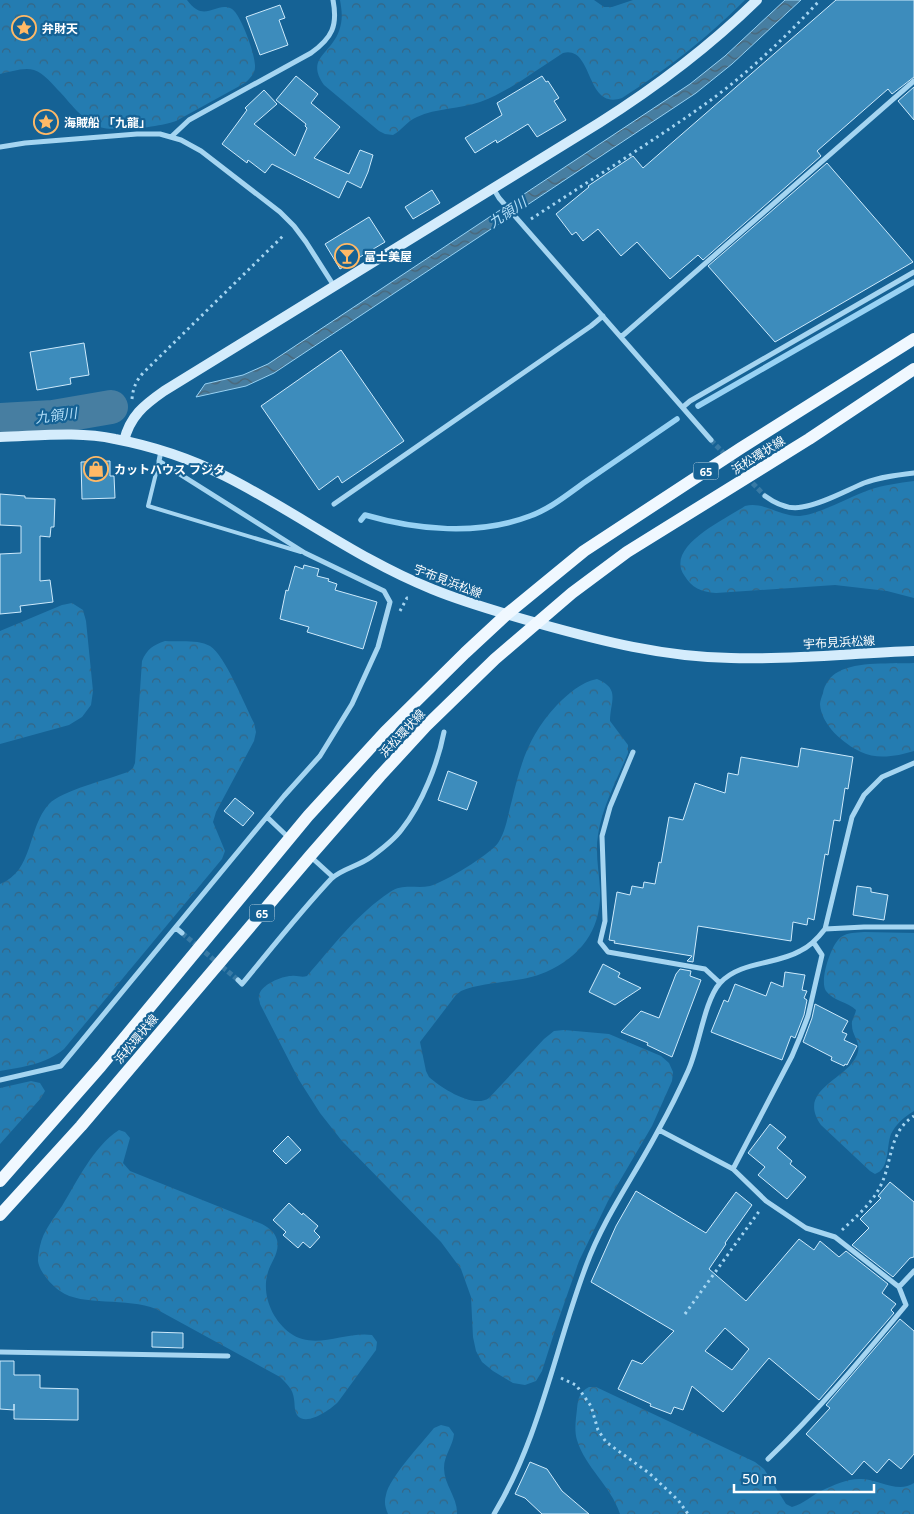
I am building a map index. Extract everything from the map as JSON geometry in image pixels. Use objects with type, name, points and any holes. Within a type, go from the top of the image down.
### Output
[{"type":"main road","points":[[124,441],[127,427],[136,414],[164,391],[642,95],[712,41],[757,0]]},
{"type":"main road","name":"浜松環状線","points":[[0,1181],[95,1074],[339,780],[424,692],[507,614],[556,573],[606,536],[914,339]]},
{"type":"main road","name":"浜松環状線","points":[[0,1215],[81,1126],[310,856],[426,726],[495,659],[574,591],[627,552],[809,439],[914,369]]},
{"type":"main road","name":"宇布見浜松線","points":[[0,437],[98,436],[124,441],[160,456],[198,464],[231,479],[391,571],[430,589],[471,604],[611,644],[689,656],[768,658],[914,651]]},
{"type":"street","points":[[171,137],[189,120],[324,44],[332,30],[336,15],[333,0]]},
{"type":"street","points":[[621,337],[914,82]]},
{"type":"street","points":[[0,147],[25,143],[137,134],[160,134],[181,140],[201,151],[280,212],[294,226],[334,286]]},
{"type":"street","points":[[493,188],[504,204],[711,440]]},
{"type":"street","points":[[683,407],[690,401],[914,272]]},
{"type":"street","points":[[334,504],[603,316]]},
{"type":"street","points":[[0,1080],[61,1066],[267,817],[320,756],[348,711],[366,676],[378,647],[390,602],[384,591],[305,553],[160,456]]},
{"type":"street","points":[[765,496],[776,504],[788,507],[801,507],[867,482],[914,472]]},
{"type":"street","points":[[238,980],[242,984],[333,877],[367,860],[386,847],[402,830],[415,811],[437,760],[444,732]]},
{"type":"street","points":[[632,752],[610,808],[602,836],[604,921],[600,942],[608,952],[705,969],[720,983]]},
{"type":"street","points":[[494,1514],[515,1475],[528,1444],[586,1264],[615,1205],[659,1130],[689,1069],[711,1000],[720,983],[735,972],[799,952],[814,943],[825,929],[852,816],[864,795],[882,777],[914,763]]},
{"type":"street","points":[[267,817],[290,838]]},
{"type":"street","points":[[310,856],[333,877]]},
{"type":"street","points":[[825,929],[864,927],[914,928]]},
{"type":"street","points":[[176,928],[182,933]]},
{"type":"street","points":[[733,1169],[792,1056],[808,1016],[822,956],[814,943]]},
{"type":"street","points":[[659,1130],[733,1169],[766,1201],[806,1228],[834,1238],[899,1287],[906,1305],[837,1387],[796,1432],[768,1459]]},
{"type":"street","points":[[899,1287],[914,1271]]},
{"type":"street","points":[[0,1352],[228,1356]]},
{"type":"lane","points":[[160,456],[148,506],[305,553]]},
{"type":"path","points":[[523,225],[704,104],[776,44],[820,0]]},
{"type":"path","points":[[136,414],[132,400],[132,390],[136,380],[294,226]]},
{"type":"path","points":[[401,611],[408,598],[411,599]]},
{"type":"path","points":[[834,1238],[868,1204],[876,1193],[888,1169],[895,1136],[903,1124],[914,1116]]},
{"type":"path","points":[[685,1314],[766,1201]]},
{"type":"path","points":[[551,1373],[576,1385],[591,1406],[598,1430],[606,1442],[649,1473],[678,1500],[688,1514]]},
{"type":"green space","points":[[0,0],[187,0],[199,11],[226,7],[232,9],[240,19],[253,54],[255,69],[252,76],[245,83],[176,121],[136,128],[104,128],[97,126],[82,115],[38,72],[26,69],[0,74]]},
{"type":"green space","points":[[340,0],[594,0],[604,7],[612,7],[633,0],[745,0],[686,52],[622,98],[610,99],[602,95],[595,87],[580,58],[573,53],[563,53],[512,86],[491,97],[480,102],[424,114],[410,121],[393,135],[379,131],[324,85],[319,76],[318,62],[339,31],[342,16]]},
{"type":"green space","points":[[914,481],[914,598],[887,591],[835,585],[716,593],[701,590],[694,586],[684,575],[680,564],[683,554],[690,544],[700,534],[745,506],[765,507],[793,516],[808,515],[874,488]]},
{"type":"green space","points":[[72,603],[83,610],[86,621],[93,691],[91,705],[82,717],[69,725],[0,744],[0,631],[62,605]]},
{"type":"green space","points":[[165,641],[200,642],[216,651],[234,681],[254,723],[256,732],[254,741],[216,812],[213,822],[225,851],[222,859],[64,1049],[42,1061],[0,1071],[0,884],[11,878],[19,869],[25,859],[42,814],[49,804],[64,794],[128,772],[133,768],[135,763],[142,661],[151,648]]},
{"type":"green space","points":[[914,663],[914,751],[888,756],[874,756],[861,752],[834,733],[824,719],[820,703],[826,684],[835,673],[855,666]]},
{"type":"green space","points":[[597,679],[612,691],[610,721],[628,745],[628,753],[606,804],[598,835],[600,903],[593,928],[587,939],[570,958],[546,972],[536,976],[482,985],[461,991],[420,1042],[429,1077],[458,1096],[475,1101],[483,1101],[489,1098],[544,1039],[554,1031],[564,1030],[609,1034],[661,1056],[669,1063],[673,1072],[672,1081],[652,1126],[608,1201],[579,1261],[542,1371],[536,1381],[525,1385],[513,1383],[482,1362],[476,1351],[473,1337],[471,1297],[461,1269],[441,1242],[342,1141],[320,1113],[299,1080],[260,1004],[259,997],[263,988],[277,979],[287,976],[307,976],[356,920],[390,892],[400,888],[430,886],[466,868],[493,848],[503,834],[523,761],[539,727],[557,705],[570,693],[580,686]]},
{"type":"green space","points":[[849,933],[914,933],[914,1111],[893,1130],[889,1139],[885,1163],[880,1171],[875,1174],[821,1125],[815,1113],[815,1103],[819,1094],[851,1064],[858,1050],[858,1043],[852,1029],[856,1010],[826,991],[824,979],[827,963],[833,947],[841,937]]},
{"type":"green space","points":[[31,1081],[40,1083],[45,1091],[0,1144],[0,1088]]},
{"type":"green space","points":[[119,1130],[125,1132],[130,1138],[123,1163],[130,1171],[262,1224],[273,1232],[278,1244],[266,1280],[267,1298],[273,1314],[290,1333],[310,1340],[372,1335],[377,1342],[376,1350],[338,1402],[318,1416],[306,1419],[301,1418],[296,1413],[291,1389],[280,1377],[156,1309],[132,1303],[93,1301],[69,1296],[60,1291],[46,1278],[38,1261],[41,1240],[80,1175],[101,1145]]},
{"type":"green space","points":[[589,1387],[596,1387],[755,1462],[764,1469],[786,1504],[792,1507],[832,1486],[861,1479],[895,1487],[908,1486],[914,1483],[914,1514],[620,1514],[611,1494],[586,1459],[577,1440],[578,1402],[581,1394]]},
{"type":"green space","points":[[441,1425],[449,1427],[454,1434],[445,1459],[444,1468],[446,1480],[457,1508],[457,1514],[388,1514],[385,1498],[393,1479],[434,1428]]},
{"type":"water","points":[[785,0],[801,0],[732,64],[696,93],[274,373],[246,386],[196,397],[205,384],[243,375],[268,364],[690,84],[725,56]]},
{"type":"building","points":[[836,0],[914,0],[914,77],[892,94],[888,89],[817,151],[821,156],[703,260],[698,255],[670,279],[637,242],[621,256],[598,229],[583,241],[576,232],[572,235],[556,214],[588,186],[633,156],[643,168]]},
{"type":"building","points":[[280,5],[285,18],[279,20],[288,45],[260,55],[246,17]]},
{"type":"building","points":[[296,76],[318,94],[311,103],[340,127],[314,158],[349,174],[360,150],[373,155],[361,188],[347,181],[339,198],[272,164],[265,173],[248,160],[247,163],[222,144],[247,110],[245,108],[264,90],[277,104],[254,124],[295,156],[307,128],[306,124],[276,100]]},
{"type":"building","points":[[542,76],[546,82],[548,81],[559,98],[554,101],[566,120],[537,137],[528,124],[497,143],[496,140],[475,153],[465,138],[502,115],[497,103]]},
{"type":"building","points":[[914,87],[914,120],[898,101]]},
{"type":"building","points":[[827,163],[913,262],[775,342],[708,266]]},
{"type":"building","points":[[432,190],[440,203],[413,219],[405,207]]},
{"type":"building","name":"富士美屋","points":[[369,217],[385,242],[340,269],[325,244]]},
{"type":"building","points":[[84,343],[89,375],[70,378],[71,384],[37,390],[30,352]]},
{"type":"building","points":[[341,350],[404,441],[342,483],[338,476],[319,490],[261,406]]},
{"type":"building","points":[[110,461],[110,476],[114,476],[115,498],[82,499],[81,462]]},
{"type":"building","points":[[0,494],[25,496],[25,498],[55,499],[54,527],[51,527],[50,537],[40,536],[40,581],[50,580],[53,602],[20,606],[21,612],[0,614],[0,554],[21,553],[21,526],[0,525]]},
{"type":"building","points":[[304,565],[319,569],[317,576],[329,579],[328,581],[337,584],[335,590],[377,602],[363,649],[307,632],[309,627],[280,619],[286,590],[288,591],[295,566],[303,569]]},
{"type":"building","points":[[801,748],[853,757],[848,789],[845,788],[840,821],[834,820],[828,855],[825,854],[814,920],[808,918],[807,925],[793,922],[791,941],[698,926],[693,962],[687,961],[692,956],[614,943],[615,941],[609,940],[617,892],[630,895],[632,886],[643,888],[644,882],[655,884],[659,862],[661,863],[669,817],[683,820],[695,783],[725,793],[728,773],[738,775],[741,757],[798,767]]},
{"type":"building","points":[[448,771],[477,782],[467,810],[438,800]]},
{"type":"building","points":[[235,798],[254,813],[243,826],[224,811]]},
{"type":"building","points":[[857,886],[871,888],[871,892],[888,895],[884,920],[853,915]]},
{"type":"building","points":[[603,964],[620,973],[618,977],[641,988],[615,1005],[589,992]]},
{"type":"building","points":[[680,969],[691,971],[690,976],[701,980],[672,1057],[647,1045],[648,1043],[621,1032],[641,1011],[659,1018],[676,974]]},
{"type":"building","points":[[785,972],[805,975],[802,990],[807,991],[804,998],[807,1000],[804,1015],[795,1038],[791,1036],[782,1060],[711,1032],[724,1000],[728,1002],[735,984],[766,996],[771,982],[783,987]]},
{"type":"building","points":[[815,1004],[848,1021],[842,1032],[847,1034],[844,1040],[857,1046],[847,1065],[845,1064],[844,1066],[831,1060],[832,1057],[803,1042]]},
{"type":"building","points":[[770,1124],[786,1137],[777,1148],[792,1161],[790,1164],[806,1177],[787,1199],[758,1175],[765,1167],[748,1153]]},
{"type":"building","points":[[288,1136],[301,1150],[286,1164],[273,1151]]},
{"type":"building","points":[[890,1182],[914,1202],[914,1257],[910,1258],[893,1277],[852,1245],[869,1228],[860,1219],[881,1198],[878,1196]]},
{"type":"building","points":[[636,1191],[706,1233],[736,1192],[752,1205],[709,1269],[746,1301],[799,1239],[814,1250],[820,1241],[839,1257],[846,1251],[888,1284],[882,1293],[896,1304],[891,1310],[894,1313],[819,1400],[769,1358],[723,1412],[692,1386],[683,1410],[674,1407],[671,1414],[650,1406],[651,1404],[618,1389],[632,1360],[642,1364],[674,1331],[591,1282],[616,1226]],"holes":[[[725,1328],[749,1349],[732,1370],[705,1351]]]},
{"type":"building","points":[[289,1203],[318,1226],[314,1231],[320,1237],[310,1248],[303,1242],[298,1248],[283,1235],[286,1232],[273,1220]]},
{"type":"building","points":[[900,1319],[914,1331],[914,1454],[901,1469],[889,1459],[877,1473],[864,1461],[852,1475],[806,1434],[830,1408],[826,1405]]},
{"type":"building","points":[[152,1332],[183,1333],[183,1348],[152,1347]]},
{"type":"building","points":[[0,1361],[14,1361],[14,1375],[40,1375],[40,1388],[78,1389],[78,1420],[14,1419],[14,1410],[0,1409]]},
{"type":"building","points":[[530,1462],[547,1469],[562,1491],[589,1514],[542,1514],[525,1498],[515,1494]]},
{"type":"waterway","points":[[698,406],[914,282]]},
{"type":"waterway","name":"九領川","points":[[0,420],[53,417],[111,407]]},
{"type":"waterway","points":[[361,520],[365,515],[405,524],[448,529],[490,526],[530,516],[559,501],[677,419]]},
{"type":"tunnel","points":[[711,440],[765,496]]},
{"type":"tunnel","points":[[182,933],[238,980]]},
{"type":"place","name":"弁財天","points":[[24,28]]},
{"type":"place","name":"海賊船 「九龍」","points":[[46,122]]},
{"type":"place","name":"富士美屋","points":[[347,256]]},
{"type":"place","name":"カットハウス フジタ","points":[[96,469]]}]
